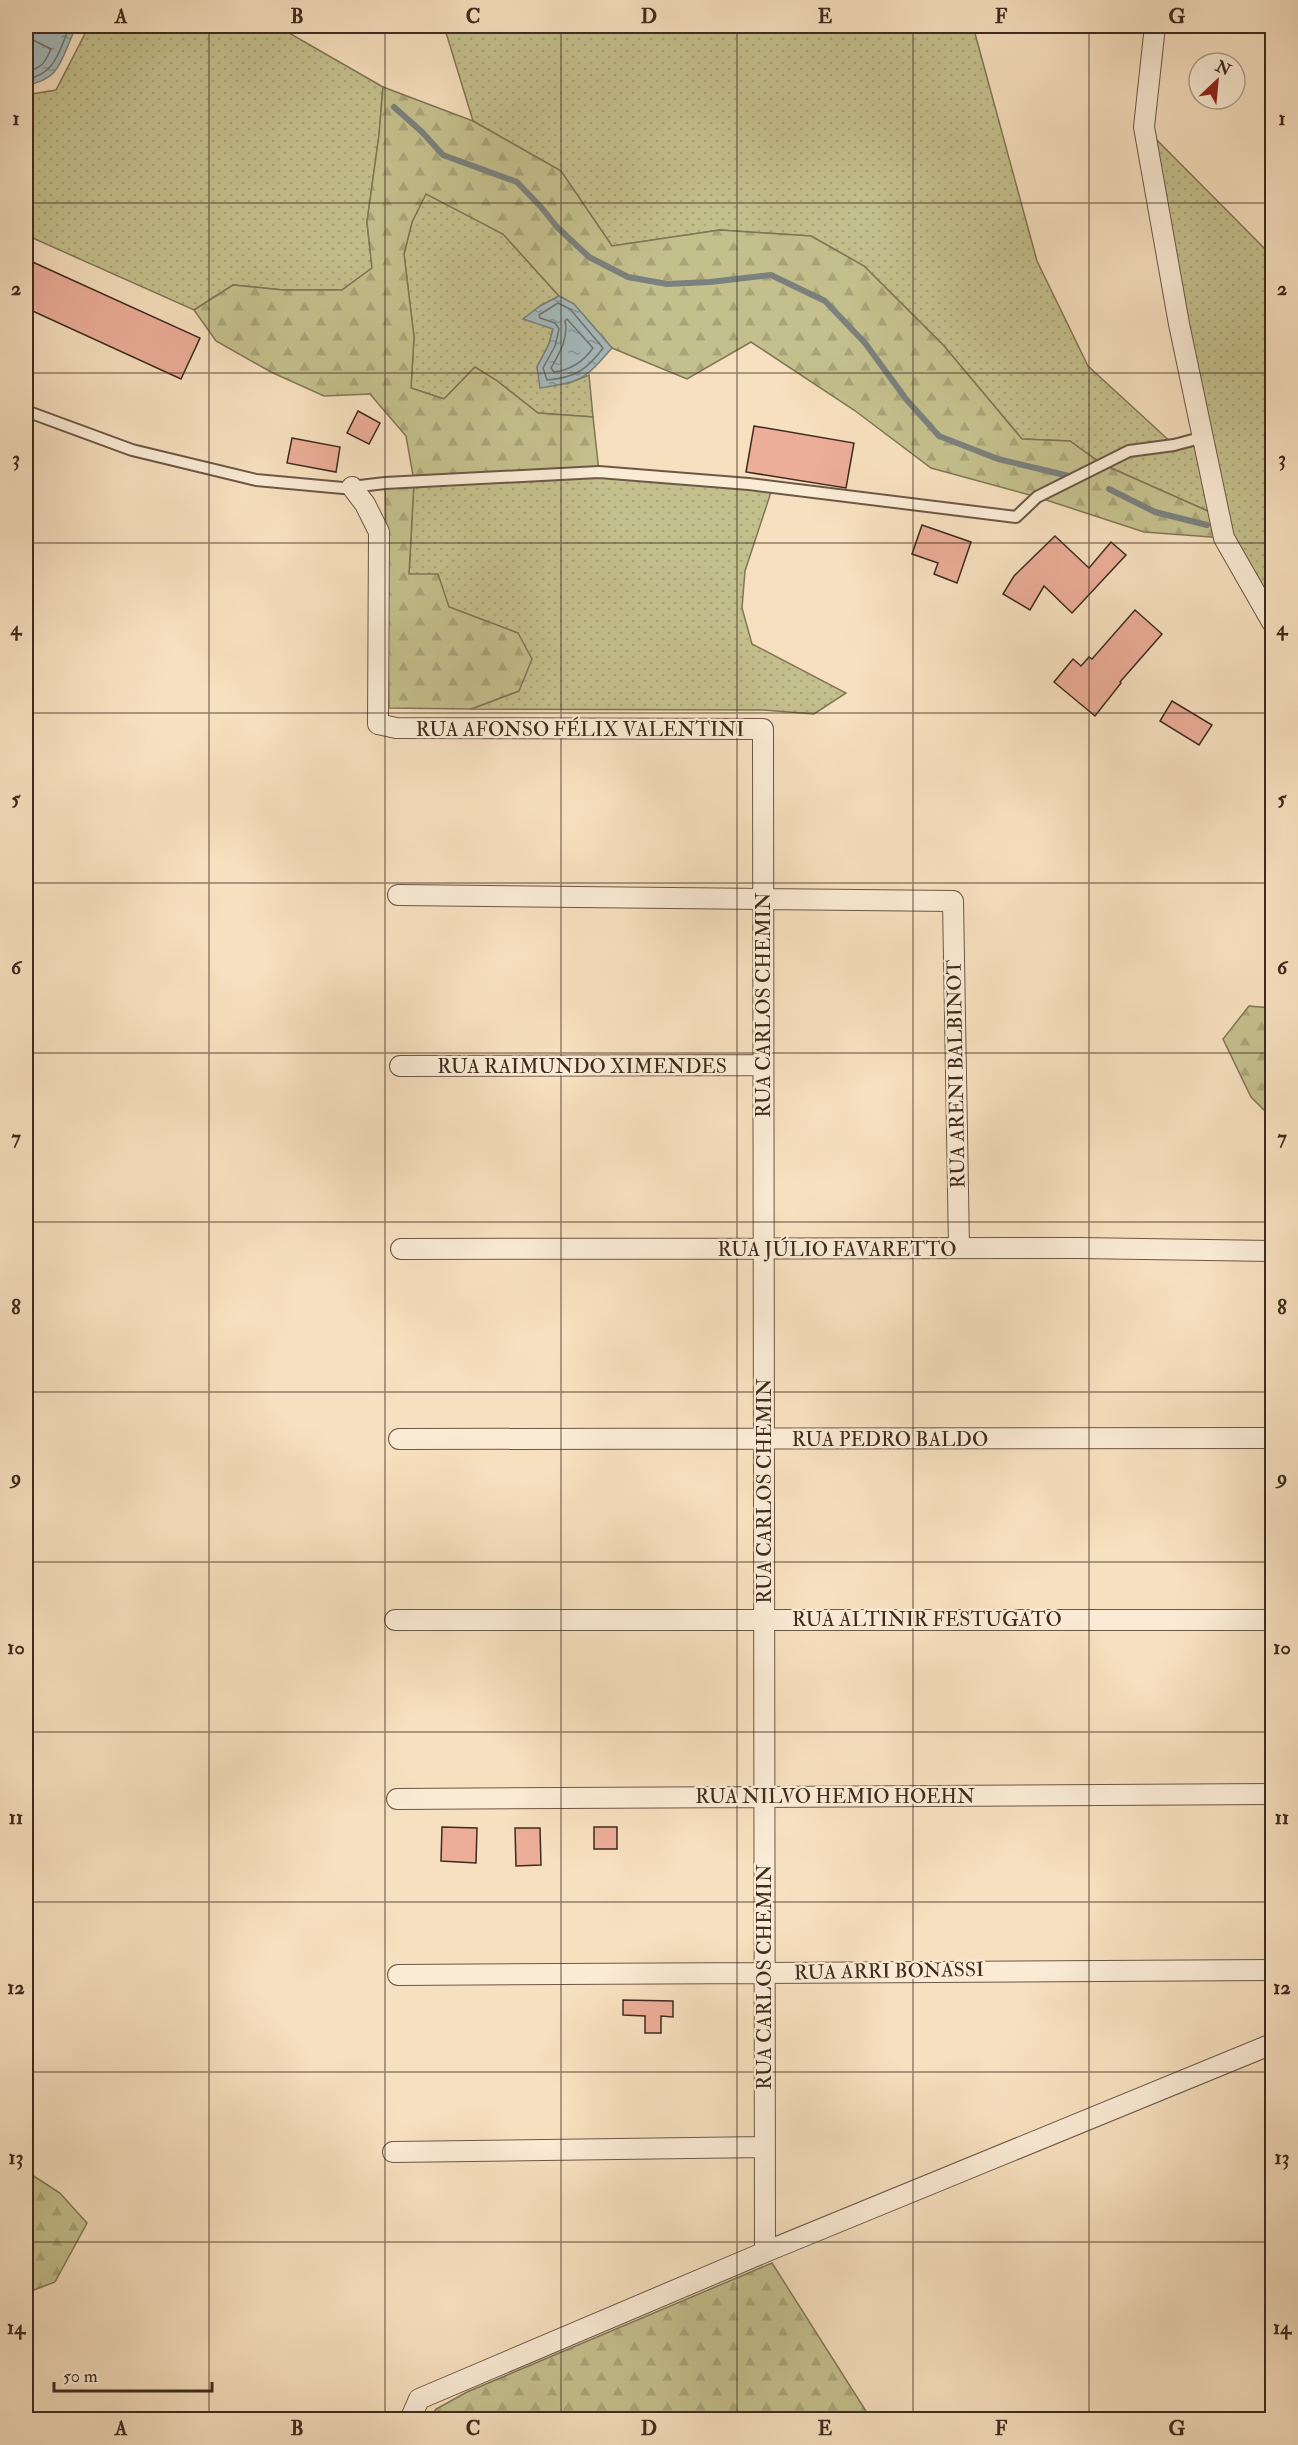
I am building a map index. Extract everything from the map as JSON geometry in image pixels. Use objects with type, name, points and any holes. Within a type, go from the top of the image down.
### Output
[{"type":"street","points":[[1155,26],[1144,127],[1179,324],[1224,538],[1272,622]]},
{"type":"street","name":"RUA AFONSO FÉLIX VALENTINI","points":[[352,487],[365,504],[379,532],[378,724],[396,728],[763,729]]},
{"type":"street","name":"RUA CARLOS CHEMIN","points":[[763,729],[765,2252]]},
{"type":"street","points":[[398,896],[764,899]]},
{"type":"street","name":"RUA ARENI BALBINOT","points":[[764,899],[952,901],[959,1248]]},
{"type":"street","name":"RUA RAIMUNDO XIMENDES","points":[[400,1066],[764,1065]]},
{"type":"street","name":"RUA JÚLIO FAVARETTO","points":[[401,1249],[959,1248],[1272,1251]]},
{"type":"street","name":"RUA PEDRO BALDO","points":[[399,1439],[1272,1438]]},
{"type":"street","name":"RUA ALTINIR FESTUGATO","points":[[395,1620],[1272,1620]]},
{"type":"street","name":"RUA NILVO HEMIO HOEHN","points":[[397,1799],[1272,1794]]},
{"type":"street","name":"RUA ARRI BONASSI","points":[[398,1975],[1272,1970]]},
{"type":"street","points":[[410,2420],[419,2399],[765,2252],[1272,2044]]},
{"type":"street","points":[[393,2152],[764,2148]]},
{"type":"lane","points":[[26,411],[132,450],[256,480],[352,487],[385,483],[599,472],[749,484],[1016,517],[1037,497],[1129,451],[1174,446],[1204,437]]},
{"type":"green space","points":[[89,26],[277,26],[383,87],[367,222],[372,268],[342,290],[283,290],[233,285],[194,310],[26,235],[26,95],[56,90]]},
{"type":"green space","points":[[444,26],[973,26],[1037,261],[1088,366],[1174,445],[1203,437],[1144,127],[1272,256],[1272,622],[1219,516],[1102,464],[1070,441],[1022,439],[944,346],[864,266],[811,236],[720,230],[612,246],[561,171],[473,121]]},
{"type":"green space","points":[[383,87],[473,121],[561,171],[612,246],[720,230],[811,236],[864,266],[944,346],[1022,439],[1070,441],[1102,464],[1219,516],[1224,538],[1144,532],[1037,497],[931,468],[854,410],[751,342],[687,379],[612,348],[574,304],[559,296],[503,234],[426,194],[412,222],[404,254],[414,337],[411,388],[444,399],[475,367],[496,380],[538,413],[593,417],[599,472],[414,482],[409,574],[438,574],[449,607],[518,633],[532,659],[519,691],[471,709],[389,708],[385,483],[414,481],[406,436],[370,394],[324,396],[271,372],[216,341],[194,310],[233,285],[283,290],[342,290],[372,268],[367,222]]},
{"type":"green space","points":[[426,193],[503,234],[559,296],[540,306],[553,328],[549,344],[537,367],[567,384],[589,375],[593,417],[538,413],[496,380],[475,367],[444,399],[411,388],[414,337],[404,254],[412,222]]},
{"type":"green space","points":[[599,472],[773,486],[745,571],[742,608],[752,644],[846,693],[814,714],[763,710],[471,709],[519,691],[518,633],[449,607],[409,575],[414,482]]},
{"type":"green space","points":[[1249,1006],[1272,1008],[1272,1118],[1251,1097],[1223,1039]]},
{"type":"green space","points":[[26,2171],[60,2193],[87,2223],[55,2282],[26,2293]]},
{"type":"green space","points":[[772,2263],[871,2419],[430,2419],[436,2409],[467,2392]]},
{"type":"water","points":[[26,26],[34,26],[48,33],[60,26],[77,26],[55,72],[48,78],[26,85]]},
{"type":"water","points":[[559,296],[574,304],[612,348],[582,377],[565,384],[540,388],[537,367],[549,344],[553,329],[523,319],[540,306]]},
{"type":"building","points":[[26,259],[200,338],[181,379],[26,308]]},
{"type":"building","points":[[358,411],[380,423],[369,444],[347,433]]},
{"type":"building","points":[[754,426],[854,443],[846,488],[746,472]]},
{"type":"building","points":[[292,438],[340,447],[336,472],[287,463]]},
{"type":"building","points":[[922,525],[971,542],[957,583],[934,574],[938,563],[912,554]]},
{"type":"building","points":[[1055,536],[1089,568],[1111,542],[1126,555],[1072,613],[1044,586],[1030,610],[1003,594],[1014,576]]},
{"type":"building","points":[[1135,610],[1162,634],[1120,682],[1095,716],[1054,682],[1073,659],[1081,666],[1089,657],[1092,659]]},
{"type":"building","points":[[1172,701],[1212,725],[1199,745],[1160,721]]},
{"type":"building","points":[[442,1827],[477,1828],[476,1863],[441,1861]]},
{"type":"building","points":[[594,1827],[617,1827],[617,1849],[594,1849]]},
{"type":"building","points":[[515,1828],[540,1828],[541,1865],[516,1866]]},
{"type":"building","points":[[623,2000],[673,2001],[673,2017],[661,2016],[661,2033],[645,2033],[645,2016],[623,2015]]},
{"type":"waterway","points":[[394,107],[443,155],[517,182],[557,227],[589,257],[628,277],[667,284],[771,275],[825,301],[865,343],[906,399],[939,436],[998,459],[1069,476]]},
{"type":"waterway","points":[[1109,489],[1155,512],[1207,525]]}]
